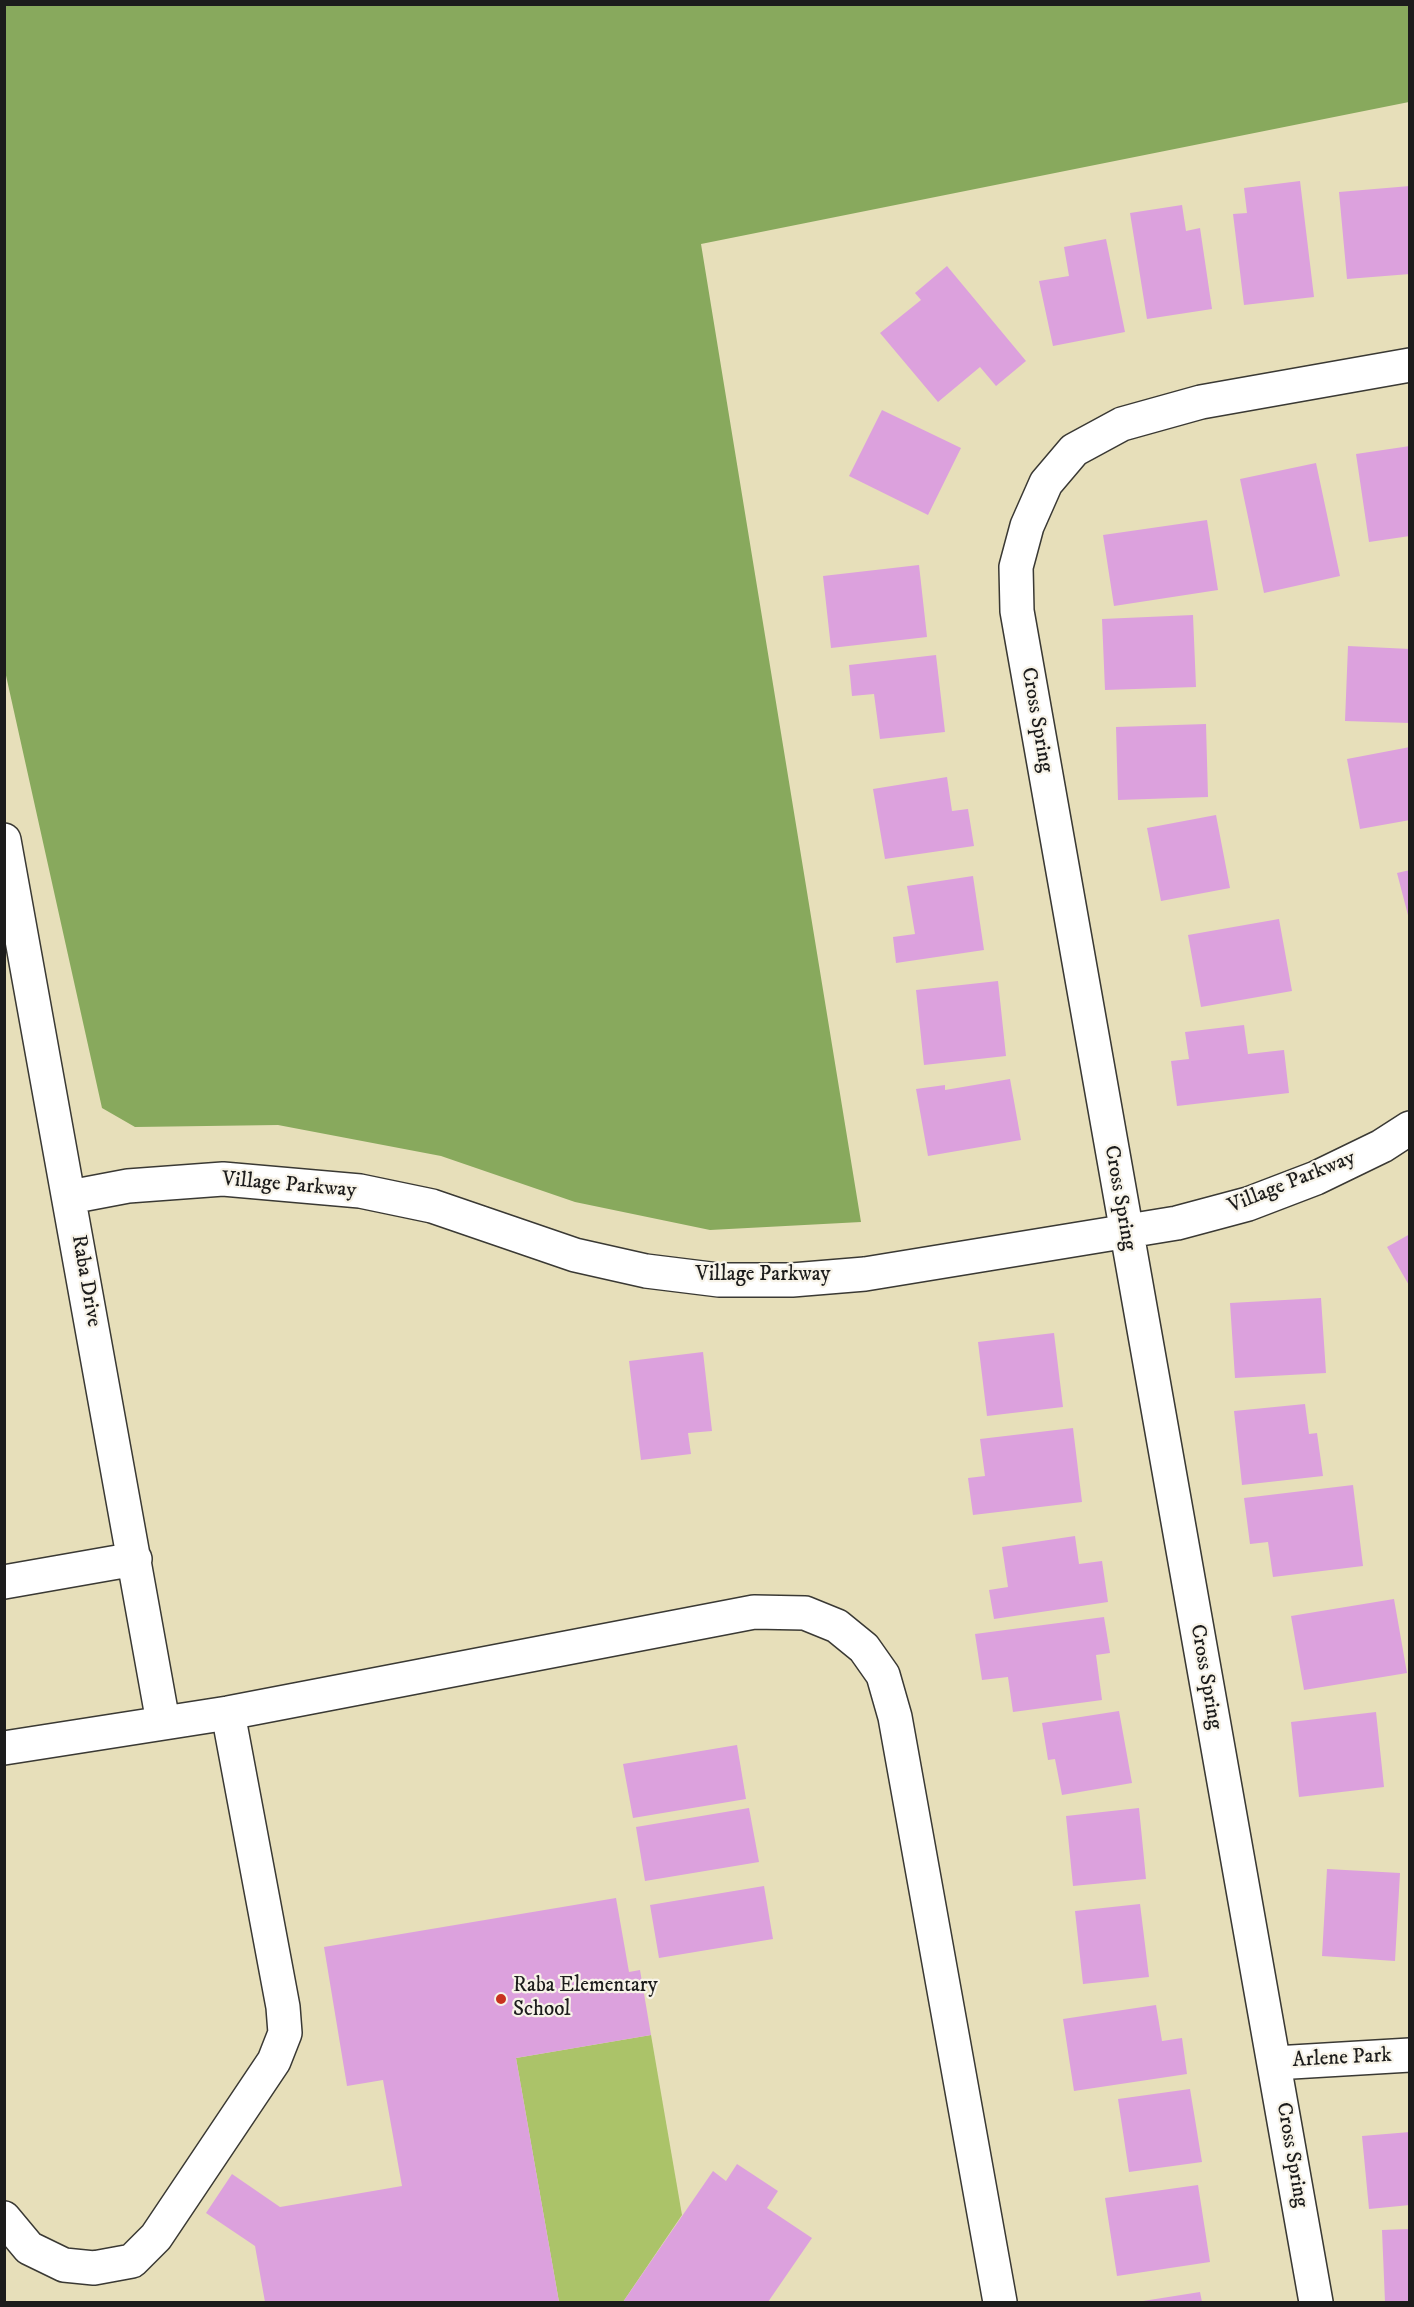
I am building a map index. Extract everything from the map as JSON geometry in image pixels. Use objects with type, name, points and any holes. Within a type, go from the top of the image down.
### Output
[{"type":"street","name":"Cross Spring","points":[[1316,2302],[1275,2063],[1124,1231],[1017,611],[1016,567],[1027,526],[1046,483],[1074,450],[1122,424],[1201,402],[1410,365]]},
{"type":"street","name":"Raba Drive","points":[[4,840],[163,1722]]},
{"type":"street","name":"Village Parkway","points":[[70,1197],[128,1186],[223,1179],[360,1191],[432,1206],[575,1255],[646,1271],[719,1280],[792,1280],[865,1274],[1177,1222],[1248,1204],[1316,1178],[1382,1146],[1410,1128]]},
{"type":"street","points":[[4,1582],[135,1559]]},
{"type":"street","points":[[4,1748],[228,1713],[754,1612],[805,1613],[837,1626],[864,1648],[883,1675],[895,1717],[1000,2302]]},
{"type":"street","points":[[4,2218],[29,2248],[64,2265],[94,2268],[132,2260],[156,2237],[274,2061],[285,2033],[283,2007],[228,1713]]},
{"type":"street","name":"Arlene Park","points":[[1275,2063],[1410,2055]]},
{"type":"green space","points":[[4,5],[1409,5],[1409,102],[701,244],[861,1222],[710,1230],[575,1202],[441,1156],[278,1125],[135,1127],[102,1108],[5,671]]},
{"type":"green space","points":[[651,2035],[682,2215],[623,2302],[559,2302],[516,2058]]},
{"type":"building","points":[[1300,181],[1314,297],[1244,305],[1233,214],[1247,213],[1244,188]]},
{"type":"building","points":[[1410,186],[1410,274],[1347,279],[1339,192]]},
{"type":"building","points":[[1182,205],[1186,231],[1200,228],[1212,309],[1147,319],[1130,213]]},
{"type":"building","points":[[1106,239],[1125,332],[1053,346],[1039,281],[1069,276],[1064,247]]},
{"type":"building","points":[[947,266],[1026,361],[996,386],[980,367],[938,402],[880,333],[921,300],[915,293]]},
{"type":"building","points":[[882,410],[961,448],[928,515],[849,476]]},
{"type":"building","points":[[1410,446],[1410,536],[1369,542],[1356,454]]},
{"type":"building","points":[[1316,463],[1340,576],[1264,593],[1240,479]]},
{"type":"building","points":[[1207,520],[1218,590],[1114,606],[1103,535]]},
{"type":"building","points":[[919,565],[927,637],[831,648],[823,576]]},
{"type":"building","points":[[1193,615],[1196,687],[1105,690],[1102,619]]},
{"type":"building","points":[[1348,646],[1410,649],[1410,723],[1345,721]]},
{"type":"building","points":[[936,655],[945,732],[880,739],[874,694],[852,696],[849,665]]},
{"type":"building","points":[[1206,724],[1208,797],[1118,800],[1116,727]]},
{"type":"building","points":[[1410,747],[1410,820],[1360,829],[1347,759]]},
{"type":"building","points":[[947,777],[952,811],[968,809],[974,846],[885,859],[873,789]]},
{"type":"building","points":[[1216,815],[1230,888],[1161,901],[1147,828]]},
{"type":"building","points":[[1410,870],[1410,919],[1409,919],[1397,873]]},
{"type":"building","points":[[973,876],[984,950],[896,963],[893,937],[915,934],[907,886]]},
{"type":"building","points":[[1279,919],[1292,991],[1201,1007],[1188,935]]},
{"type":"building","points":[[998,981],[1006,1056],[924,1065],[916,990]]},
{"type":"building","points":[[1244,1025],[1248,1054],[1284,1050],[1289,1093],[1177,1106],[1171,1061],[1189,1059],[1185,1032]]},
{"type":"building","points":[[1010,1079],[1021,1140],[928,1156],[916,1089],[945,1085],[945,1090]]},
{"type":"building","points":[[1410,1234],[1410,1287],[1387,1247]]},
{"type":"building","points":[[1321,1298],[1326,1373],[1235,1378],[1230,1303]]},
{"type":"building","points":[[1054,1333],[1063,1407],[987,1416],[978,1342]]},
{"type":"building","points":[[703,1352],[712,1431],[688,1433],[691,1454],[641,1460],[629,1361]]},
{"type":"building","points":[[1305,1404],[1309,1434],[1317,1433],[1323,1476],[1242,1485],[1234,1411]]},
{"type":"building","points":[[1073,1428],[1082,1502],[973,1515],[968,1478],[985,1476],[980,1439]]},
{"type":"building","points":[[1353,1485],[1363,1566],[1273,1577],[1268,1542],[1250,1544],[1244,1498]]},
{"type":"building","points":[[1075,1536],[1079,1564],[1102,1561],[1108,1602],[994,1619],[989,1590],[1008,1587],[1002,1547]]},
{"type":"building","points":[[1394,1599],[1407,1673],[1304,1690],[1291,1616]]},
{"type":"building","points":[[1104,1617],[1110,1653],[1096,1655],[1102,1700],[1013,1712],[1008,1677],[982,1680],[975,1634]]},
{"type":"building","points":[[1119,1711],[1132,1783],[1062,1795],[1055,1759],[1048,1760],[1042,1723]]},
{"type":"building","points":[[1376,1712],[1384,1787],[1299,1797],[1291,1722]]},
{"type":"building","points":[[737,1745],[746,1799],[633,1818],[623,1764]]},
{"type":"building","points":[[749,1808],[759,1862],[645,1881],[636,1827]]},
{"type":"building","points":[[1139,1808],[1146,1879],[1073,1886],[1066,1816]]},
{"type":"building","points":[[1327,1869],[1400,1873],[1395,1961],[1322,1956]]},
{"type":"building","points":[[764,1886],[773,1939],[659,1958],[650,1905]]},
{"type":"building","points":[[616,1898],[629,1972],[640,1970],[651,2035],[516,2058],[559,2302],[265,2302],[255,2246],[206,2213],[232,2174],[280,2207],[402,2186],[383,2080],[347,2086],[324,1947]]},
{"type":"building","points":[[1140,1904],[1149,1977],[1083,1984],[1075,1911]]},
{"type":"building","points":[[1156,2005],[1162,2041],[1182,2038],[1187,2074],[1074,2091],[1063,2019]]},
{"type":"building","points":[[1190,2089],[1202,2162],[1129,2172],[1118,2099]]},
{"type":"building","points":[[1410,2132],[1410,2205],[1369,2209],[1362,2136]]},
{"type":"building","points":[[737,2164],[778,2191],[767,2208],[812,2238],[768,2302],[623,2302],[713,2171],[726,2181]]},
{"type":"building","points":[[1198,2185],[1210,2262],[1117,2276],[1105,2198]]},
{"type":"building","points":[[1410,2229],[1410,2302],[1385,2302],[1382,2230]]},
{"type":"building","points":[[1200,2292],[1202,2302],[1143,2302],[1143,2301]]},
{"type":"place","name":"Raba Elementary School","points":[[501,1999]]}]
